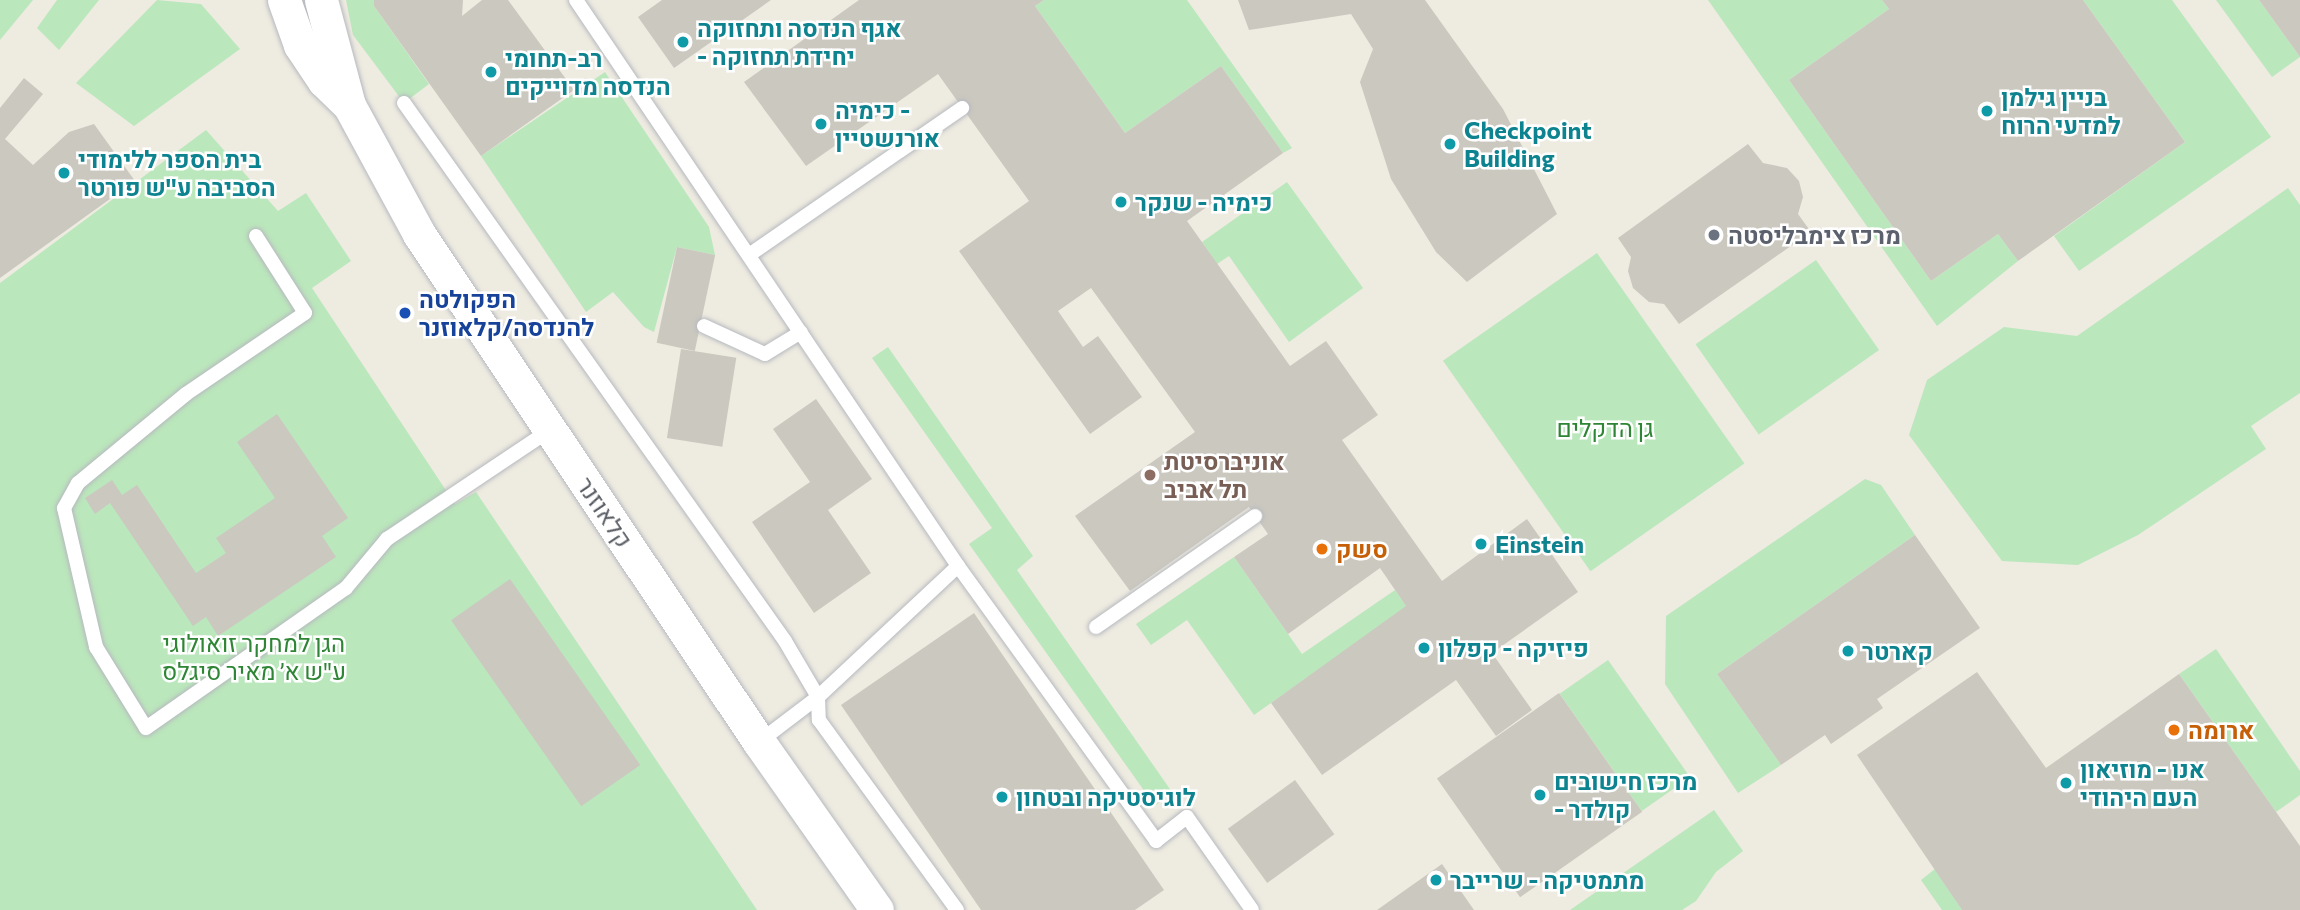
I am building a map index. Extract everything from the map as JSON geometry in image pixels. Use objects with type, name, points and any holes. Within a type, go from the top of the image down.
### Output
[{"type":"street","name":"קלאוזנר","points":[[284,0],[300,45],[324,81],[349,105]]},
{"type":"street","name":"קלאוזנר","points":[[321,0],[349,105],[419,234],[759,742],[877,910]]},
{"type":"lane","points":[[576,0],[958,566],[1156,841],[1187,817],[1252,910]]},
{"type":"lane","points":[[404,103],[785,641],[818,697],[818,720],[957,910]]},
{"type":"lane","points":[[749,255],[962,108]]},
{"type":"lane","points":[[256,236],[305,313],[186,394],[78,483],[64,508],[96,647],[146,728],[346,588],[387,539],[550,430]]},
{"type":"lane","points":[[704,326],[765,354],[801,332]]},
{"type":"lane","points":[[1096,628],[1255,516]]},
{"type":"lane","points":[[759,742],[818,697],[958,566]]},
{"type":"green space","points":[[0,0],[33,0],[0,40]]},
{"type":"green space","points":[[57,0],[99,0],[59,50],[37,28]]},
{"type":"green space","points":[[157,0],[201,4],[240,49],[134,126],[76,83]]},
{"type":"green space","points":[[346,0],[374,0],[374,6],[429,84],[404,103],[353,35]]},
{"type":"green space","points":[[1044,0],[1187,0],[1292,148],[1283,153],[1221,66],[1125,133],[1035,6]]},
{"type":"green space","points":[[1708,0],[1882,0],[1889,9],[1789,80],[1931,281],[1998,234],[2018,261],[1937,326]]},
{"type":"green space","points":[[2083,0],[2172,0],[2271,137],[2079,271],[2054,236],[2185,142]]},
{"type":"green space","points":[[2216,0],[2259,0],[2300,57],[2272,77]]},
{"type":"green space","points":[[605,72],[709,227],[715,255],[677,247],[654,332],[644,327],[613,292],[586,312],[481,156]]},
{"type":"green space","name":"הגן למחקר זואולוגי ע\"ש א׳ מאיר סיגלס","points":[[206,130],[278,211],[306,193],[351,261],[312,288],[455,504],[476,492],[757,910],[0,910],[0,283]]},
{"type":"green space","points":[[1287,182],[1363,288],[1289,342],[1229,256],[1217,264],[1202,242]]},
{"type":"green space","points":[[2288,188],[2300,205],[2300,393],[2251,426],[2266,449],[2138,535],[2078,565],[2002,561],[1909,435],[1927,380],[2004,327],[2077,336]]},
{"type":"green space","name":"גן הדקלים","points":[[1597,253],[1744,464],[1590,571],[1443,361]]},
{"type":"green space","points":[[1816,260],[1879,350],[1759,434],[1696,344]]},
{"type":"green space","points":[[888,347],[1033,556],[1017,570],[1172,792],[1155,806],[969,544],[992,528],[872,358]]},
{"type":"green space","points":[[1865,479],[1881,485],[1915,535],[1717,674],[1781,765],[1738,793],[1665,684],[1666,616]]},
{"type":"green space","points":[[1234,557],[1302,654],[1395,590],[1407,607],[1254,715],[1187,620],[1151,645],[1136,624]]},
{"type":"green space","points":[[2216,649],[2300,771],[2300,795],[2276,812],[2179,674]]},
{"type":"green space","points":[[1608,660],[1690,777],[1642,811],[1560,694]]},
{"type":"green space","points":[[1714,810],[1743,851],[1716,872],[1696,901],[1682,910],[1570,910]]},
{"type":"green space","points":[[1935,869],[1962,910],[1942,910],[1921,880]]},
{"type":"building","name":"רב-תחומי הנדסה מדוייקים","points":[[374,0],[463,0],[462,16],[482,0],[508,0],[574,90],[481,156],[374,6]]},
{"type":"building","name":"אגף הנדסה ותחזוקה - יחידת תחזוקה","points":[[662,0],[771,0],[674,68],[638,17]]},
{"type":"building","points":[[859,0],[1044,0],[1035,6],[1125,133],[1221,66],[1283,153],[1187,221],[1290,366],[1326,341],[1378,415],[1342,440],[1442,581],[1527,519],[1578,592],[1492,653],[1532,710],[1496,736],[1456,680],[1322,775],[1271,703],[1406,606],[1380,568],[1288,634],[1234,557],[1268,534],[1249,507],[1130,591],[1075,516],[1195,432],[1091,288],[1058,311],[1083,347],[1098,336],[1142,397],[1090,434],[959,251],[1029,201],[938,74],[806,166],[744,82]]},
{"type":"building","name":"Checkpoint Building","points":[[1238,0],[1425,0],[1503,109],[1557,214],[1467,282],[1436,252],[1391,179],[1360,82],[1373,49],[1351,14],[1249,30]]},
{"type":"building","name":"בניין גילמן למדעי הרוח","points":[[1882,0],[2083,0],[2185,142],[2018,261],[1998,234],[1931,281],[1789,80],[1889,9]]},
{"type":"building","points":[[2259,0],[2300,0],[2300,57]]},
{"type":"building","name":"בית הספר ללימודי הסביבה ע''ש פורטר","points":[[24,78],[43,94],[5,139],[33,165],[69,132],[94,124],[135,181],[0,278],[0,108]]},
{"type":"building","name":"מרכז צימבליסטה","points":[[1748,144],[1763,163],[1787,168],[1799,181],[1803,197],[1798,214],[1811,232],[1679,324],[1664,304],[1649,302],[1633,288],[1628,271],[1631,257],[1618,238]]},
{"type":"building","points":[[677,247],[715,255],[695,351],[657,343]]},
{"type":"building","points":[[681,349],[736,358],[722,447],[667,438]]},
{"type":"building","points":[[816,399],[872,479],[828,510],[871,573],[814,613],[752,522],[810,482],[773,429]]},
{"type":"building","points":[[277,414],[348,518],[322,536],[336,557],[218,636],[206,617],[193,626],[110,503],[95,514],[85,498],[112,480],[122,495],[137,485],[196,573],[226,553],[216,538],[275,498],[237,442]]},
{"type":"building","name":"קארטר","points":[[1915,535],[1980,628],[1877,699],[1883,708],[1831,744],[1825,735],[1781,765],[1717,674]]},
{"type":"building","points":[[510,579],[640,765],[581,806],[451,620]]},
{"type":"building","name":"לוגיסטיקה ובטחון","points":[[974,613],[1164,890],[1135,910],[981,910],[841,705]]},
{"type":"building","name":"אנו - מוזיאון העם היהודי","points":[[1977,672],[2046,768],[2179,674],[2300,846],[2300,910],[1962,910],[1857,755]]},
{"type":"building","name":"מרכז חישובים - קולדר","points":[[1559,693],[1642,812],[1520,897],[1437,778]]},
{"type":"building","points":[[1295,780],[1334,834],[1267,883],[1228,829]]},
{"type":"building","name":"מתמטיקה - שרייבר","points":[[1442,864],[1474,910],[1377,910]]},
{"type":"place","name":"אגף הנדסה ותחזוקה - יחידת תחזוקה","points":[[683,42]]},
{"type":"place","name":"רב-תחומי הנדסה מדוייקים","points":[[491,72]]},
{"type":"place","name":"בניין גילמן למדעי הרוח","points":[[1987,111]]},
{"type":"place","name":"כימיה - אורנשטיין","points":[[821,124]]},
{"type":"place","name":"Checkpoint Building","points":[[1450,144]]},
{"type":"place","name":"בית הספר ללימודי הסביבה ע''ש פורטר","points":[[64,173]]},
{"type":"place","name":"כימיה - שנקר","points":[[1121,202]]},
{"type":"place","name":"מרכז צימבליסטה","points":[[1714,235]]},
{"type":"place","name":"הפקולטה להנדסה/קלאוזנר","points":[[405,313]]},
{"type":"place","name":"אוניברסיטת תל אביב","points":[[1150,475]]},
{"type":"place","name":"Einstein","points":[[1481,544]]},
{"type":"place","name":"סשק","points":[[1322,549]]},
{"type":"place","name":"פיזיקה - קפלון","points":[[1424,648]]},
{"type":"place","name":"קארטר","points":[[1848,651]]},
{"type":"place","name":"ארומה","points":[[2174,730]]},
{"type":"place","name":"אנו - מוזיאון העם היהודי","points":[[2066,783]]},
{"type":"place","name":"מרכז חישובים - קולדר","points":[[1540,795]]},
{"type":"place","name":"לוגיסטיקה ובטחון","points":[[1002,797]]},
{"type":"place","name":"מתמטיקה - שרייבר","points":[[1436,880]]}]
